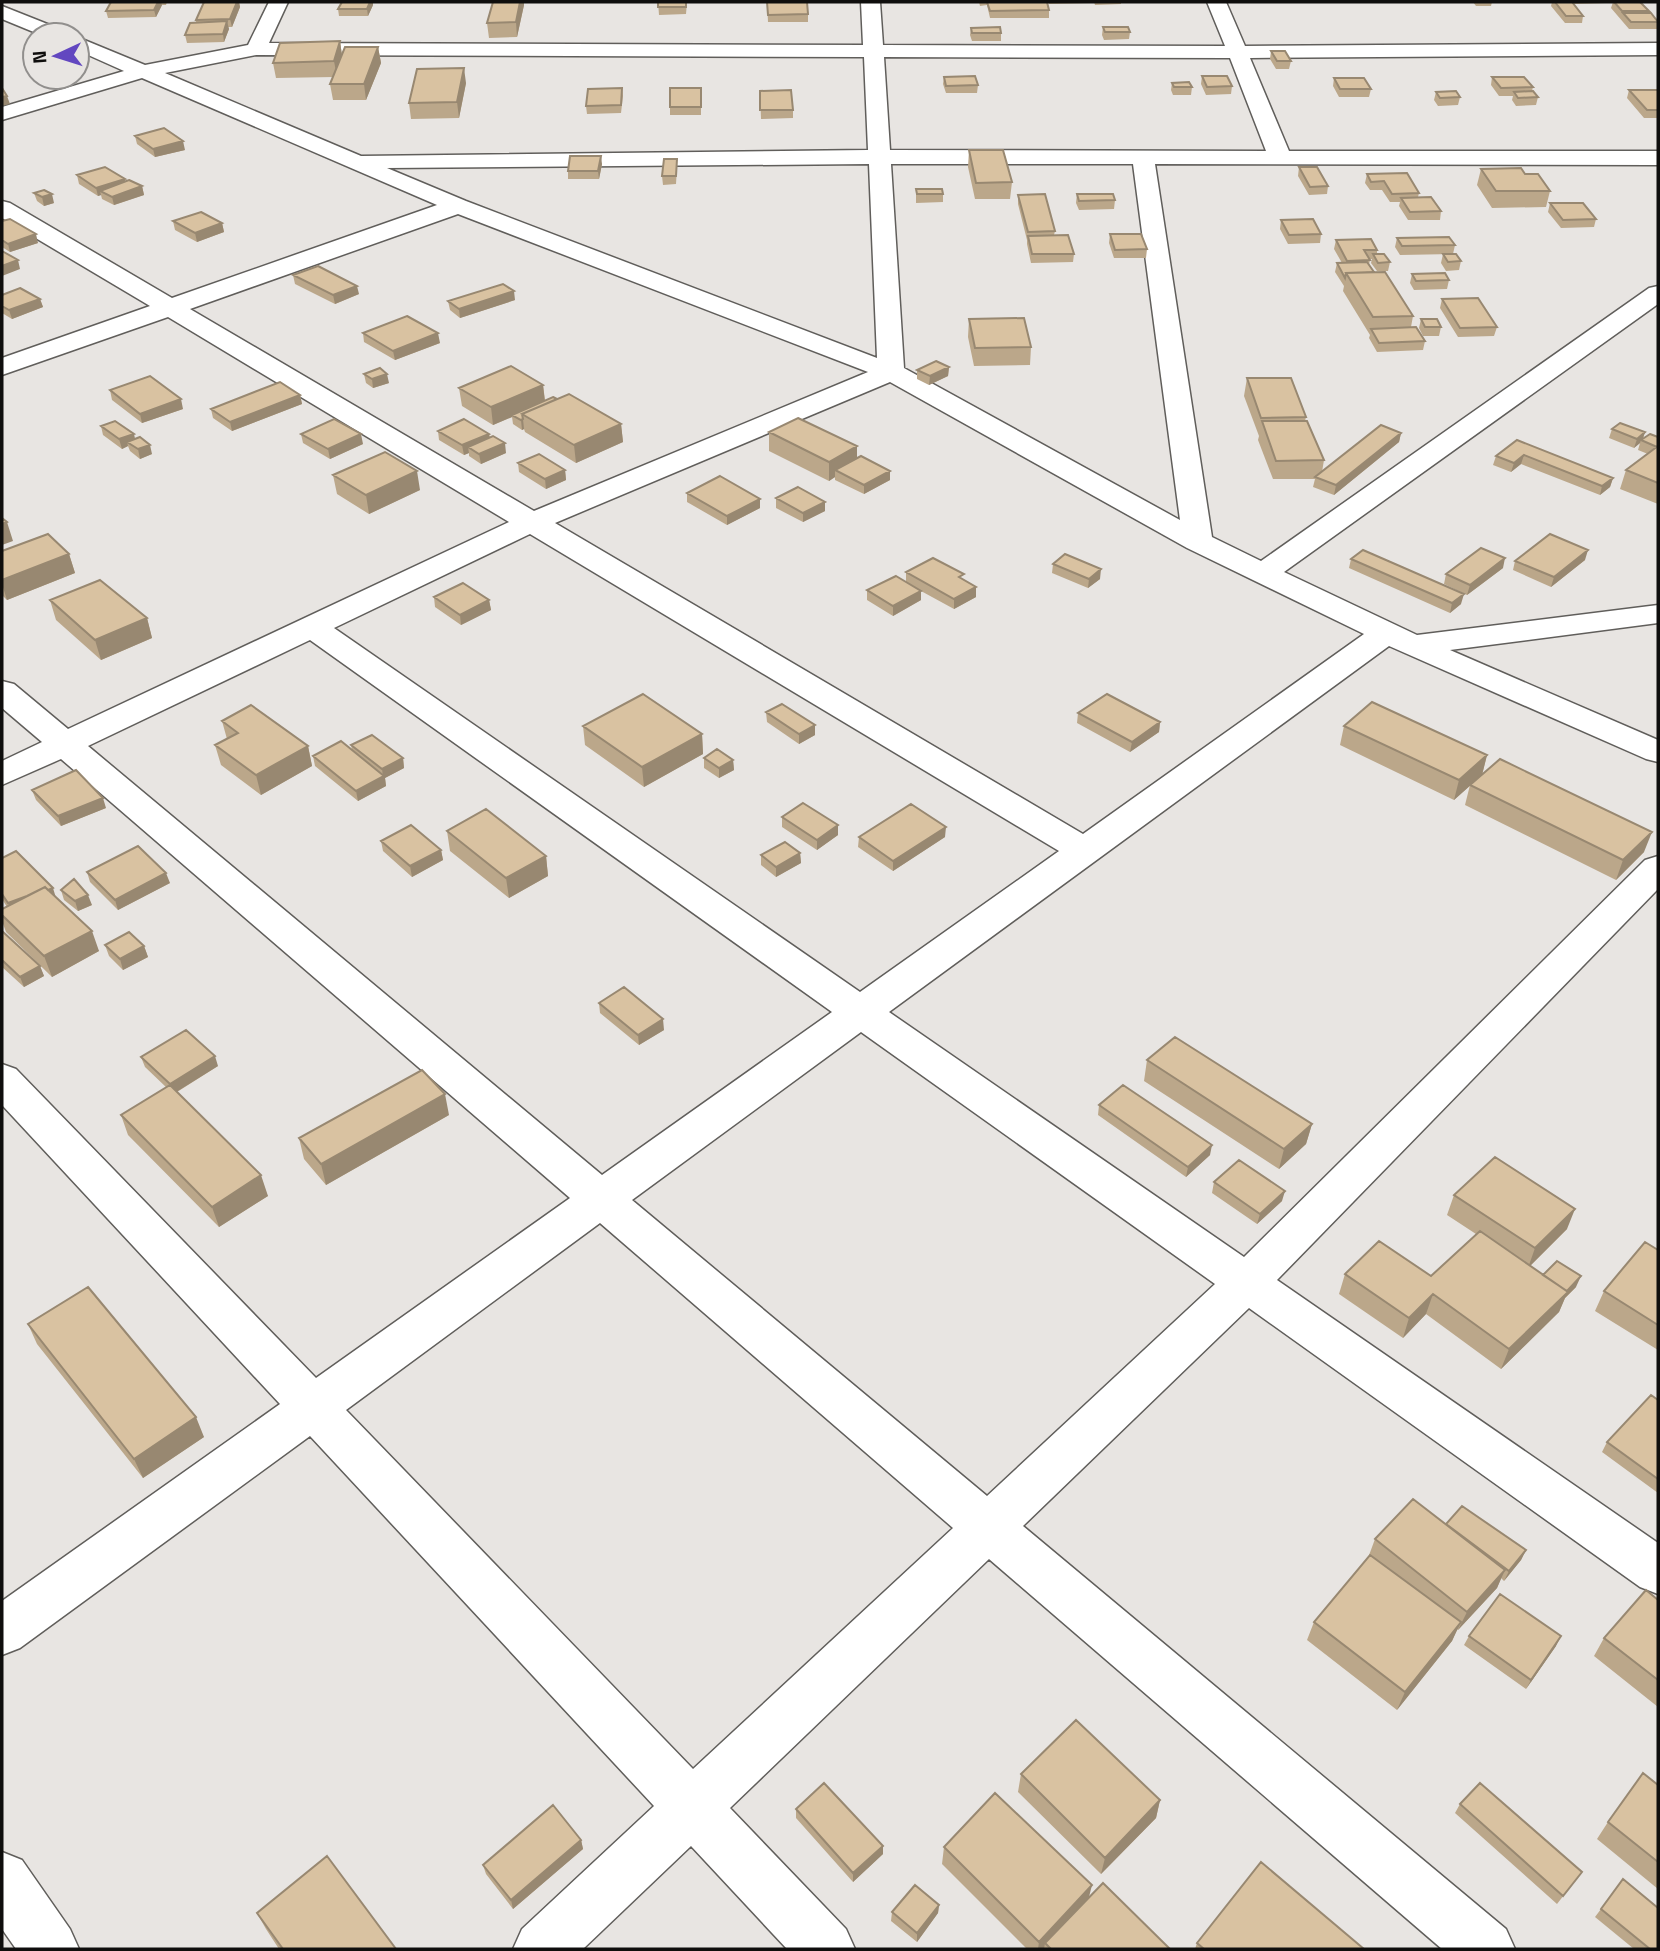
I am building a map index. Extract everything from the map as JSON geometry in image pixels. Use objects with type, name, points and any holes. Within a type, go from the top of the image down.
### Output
[{"type":"street","points":[[256,48],[278,2]]},
{"type":"street","points":[[872,2],[891,372]]},
{"type":"street","points":[[1217,2],[1280,158]]},
{"type":"street","points":[[2,12],[24,21]]},
{"type":"street","points":[[2,114],[144,71],[256,48],[1236,52],[1658,49]]},
{"type":"street","points":[[91,49],[458,206],[891,372],[1198,542],[1399,639],[1658,752]]},
{"type":"street","points":[[353,161],[880,157],[1658,158]]},
{"type":"street","points":[[1143,157],[1198,542]]},
{"type":"street","points":[[2,367],[458,206]]},
{"type":"street","points":[[2,208],[1084,850]]},
{"type":"street","points":[[1263,573],[1658,293]]},
{"type":"street","points":[[2,774],[532,522],[891,372]]},
{"type":"street","points":[[2,1631],[1084,850],[1399,639],[1658,614]]},
{"type":"street","points":[[312,627],[862,1010],[1658,1571]]},
{"type":"street","points":[[2,691],[1486,1949]]},
{"type":"street","points":[[542,1949],[1247,1282],[1658,868]]},
{"type":"street","points":[[2,1079],[827,1949]]},
{"type":"street","points":[[2,1880],[50,1949]]},
{"type":"building","points":[[111,2],[158,2],[154,10],[106,11]]},
{"type":"building","points":[[204,2],[237,2],[230,19],[196,20]]},
{"type":"building","points":[[342,2],[370,2],[367,9],[338,9]]},
{"type":"building","points":[[493,2],[520,2],[516,22],[487,23]]},
{"type":"building","points":[[658,2],[686,2],[686,7],[658,7]]},
{"type":"building","points":[[767,2],[807,2],[808,14],[768,15]]},
{"type":"building","points":[[987,2],[1047,2],[1049,10],[990,11]]},
{"type":"building","points":[[1555,2],[1572,2],[1583,16],[1566,16]]},
{"type":"building","points":[[1614,2],[1640,2],[1649,11],[1622,11]]},
{"type":"building","points":[[1623,13],[1651,13],[1658,22],[1631,22]]},
{"type":"building","points":[[227,21],[223,34],[185,35],[190,23]]},
{"type":"building","points":[[1000,27],[1001,33],[972,33],[971,28]]},
{"type":"building","points":[[1103,27],[1128,27],[1130,32],[1105,32]]},
{"type":"building","points":[[340,41],[334,61],[273,63],[280,43]]},
{"type":"building","points":[[345,47],[378,47],[364,84],[330,84]]},
{"type":"building","points":[[1271,51],[1285,51],[1291,61],[1277,61]]},
{"type":"building","points":[[464,68],[457,102],[409,103],[417,69]]},
{"type":"building","points":[[975,76],[978,85],[946,86],[944,77]]},
{"type":"building","points":[[1202,76],[1227,76],[1232,86],[1207,87]]},
{"type":"building","points":[[1492,77],[1524,77],[1533,87],[1501,88]]},
{"type":"building","points":[[1334,78],[1364,78],[1371,89],[1340,89]]},
{"type":"building","points":[[1189,82],[1192,87],[1174,87],[1172,83]]},
{"type":"building","points":[[622,88],[621,105],[586,106],[588,89]]},
{"type":"building","points":[[670,88],[701,88],[701,107],[670,107]]},
{"type":"building","points":[[791,90],[793,110],[760,110],[760,91]]},
{"type":"building","points":[[1629,90],[1658,90],[1658,110],[1647,110]]},
{"type":"building","points":[[1456,91],[1460,97],[1440,98],[1436,92]]},
{"type":"building","points":[[1533,91],[1538,97],[1518,98],[1514,92]]},
{"type":"building","points":[[164,128],[183,141],[153,149],[135,136]]},
{"type":"building","points":[[969,150],[1003,150],[1012,182],[976,183]]},
{"type":"building","points":[[570,156],[601,156],[598,171],[568,171]]},
{"type":"building","points":[[664,159],[677,159],[676,176],[662,176]]},
{"type":"building","points":[[105,167],[125,179],[96,188],[77,175]]},
{"type":"building","points":[[1299,167],[1317,167],[1328,186],[1310,187]]},
{"type":"building","points":[[1521,168],[1525,174],[1538,174],[1550,191],[1496,191],[1481,169]]},
{"type":"building","points":[[1407,173],[1419,193],[1392,194],[1384,181],[1371,182],[1367,174]]},
{"type":"building","points":[[129,180],[142,186],[112,197],[100,191]]},
{"type":"building","points":[[916,189],[942,189],[943,194],[917,194]]},
{"type":"building","points":[[44,190],[52,194],[42,197],[34,193]]},
{"type":"building","points":[[1045,194],[1055,231],[1028,232],[1018,195]]},
{"type":"building","points":[[1077,194],[1113,194],[1115,200],[1079,201]]},
{"type":"building","points":[[1431,197],[1441,211],[1410,212],[1401,198]]},
{"type":"building","points":[[1550,203],[1583,203],[1596,219],[1563,220]]},
{"type":"building","points":[[201,212],[222,223],[195,233],[173,221]]},
{"type":"building","points":[[10,219],[36,234],[8,244],[2,240],[2,221]]},
{"type":"building","points":[[1313,219],[1321,234],[1289,235],[1281,220]]},
{"type":"building","points":[[1110,234],[1141,234],[1147,249],[1115,250]]},
{"type":"building","points":[[1068,235],[1074,254],[1032,254],[1028,236]]},
{"type":"building","points":[[1449,237],[1455,245],[1402,246],[1397,238]]},
{"type":"building","points":[[1371,239],[1377,250],[1364,250],[1370,260],[1347,261],[1336,240]]},
{"type":"building","points":[[2,251],[18,260],[2,266]]},
{"type":"building","points":[[1373,254],[1384,254],[1390,262],[1378,263]]},
{"type":"building","points":[[1443,254],[1456,254],[1461,261],[1448,262]]},
{"type":"building","points":[[1367,262],[1374,272],[1346,273],[1345,278],[1337,263]]},
{"type":"building","points":[[318,266],[357,286],[333,295],[293,275]]},
{"type":"building","points":[[1385,272],[1413,316],[1373,317],[1346,273]]},
{"type":"building","points":[[1445,273],[1449,280],[1416,281],[1412,274]]},
{"type":"building","points":[[503,284],[514,291],[459,309],[448,301]]},
{"type":"building","points":[[20,288],[40,299],[9,310],[2,306],[2,295]]},
{"type":"building","points":[[1478,298],[1497,327],[1460,328],[1442,299]]},
{"type":"building","points":[[407,316],[438,333],[393,351],[363,333]]},
{"type":"building","points":[[1024,318],[1031,347],[975,348],[969,319]]},
{"type":"building","points":[[1421,319],[1437,319],[1441,327],[1425,327]]},
{"type":"building","points":[[1416,327],[1425,341],[1379,343],[1371,329]]},
{"type":"building","points":[[936,361],[949,367],[930,376],[917,370]]},
{"type":"building","points":[[511,366],[543,385],[491,407],[459,388]]},
{"type":"building","points":[[380,368],[387,374],[372,379],[364,374]]},
{"type":"building","points":[[150,376],[181,399],[140,414],[110,390]]},
{"type":"building","points":[[1247,378],[1291,378],[1306,417],[1261,418]]},
{"type":"building","points":[[280,382],[300,395],[230,422],[211,409]]},
{"type":"building","points":[[569,394],[621,424],[574,445],[522,414]]},
{"type":"building","points":[[553,397],[557,399],[522,414],[521,420],[512,415]]},
{"type":"building","points":[[798,418],[857,446],[829,462],[769,432]]},
{"type":"building","points":[[334,419],[361,434],[328,449],[301,434]]},
{"type":"building","points":[[464,419],[489,434],[462,445],[438,431]]},
{"type":"building","points":[[115,421],[134,434],[119,439],[101,426]]},
{"type":"building","points":[[1262,421],[1307,421],[1324,460],[1276,461]]},
{"type":"building","points":[[1620,423],[1645,432],[1637,439],[1612,429]]},
{"type":"building","points":[[1381,425],[1401,433],[1336,485],[1315,477]]},
{"type":"building","points":[[1650,434],[1658,437],[1657,447],[1641,440]]},
{"type":"building","points":[[493,436],[505,443],[479,454],[468,447]]},
{"type":"building","points":[[140,437],[150,445],[138,449],[127,442]]},
{"type":"building","points":[[1517,440],[1613,478],[1602,486],[1524,455],[1514,463],[1496,456]]},
{"type":"building","points":[[1658,446],[1658,483],[1626,470]]},
{"type":"building","points":[[385,452],[417,471],[366,495],[333,475]]},
{"type":"building","points":[[539,454],[565,470],[545,479],[518,463]]},
{"type":"building","points":[[861,456],[890,471],[864,485],[835,470]]},
{"type":"building","points":[[720,476],[760,499],[727,516],[687,493]]},
{"type":"building","points":[[798,487],[825,502],[803,513],[776,498]]},
{"type":"building","points":[[48,534],[69,554],[2,580],[2,551]]},
{"type":"building","points":[[1550,534],[1588,550],[1554,577],[1515,561]]},
{"type":"building","points":[[1481,548],[1505,558],[1470,585],[1446,574]]},
{"type":"building","points":[[1363,550],[1464,594],[1452,603],[1351,559]]},
{"type":"building","points":[[1065,554],[1101,569],[1089,579],[1053,564]]},
{"type":"building","points":[[933,558],[964,574],[959,577],[976,587],[954,599],[906,572]]},
{"type":"building","points":[[896,576],[921,591],[893,606],[867,590]]},
{"type":"building","points":[[100,580],[147,618],[95,640],[50,600]]},
{"type":"building","points":[[463,583],[489,600],[460,615],[434,597]]},
{"type":"building","points":[[643,694],[702,734],[642,767],[583,726]]},
{"type":"building","points":[[1107,694],[1160,722],[1132,742],[1078,713]]},
{"type":"building","points":[[1372,702],[1487,755],[1459,780],[1344,726]]},
{"type":"building","points":[[782,704],[815,725],[799,734],[766,712]]},
{"type":"building","points":[[251,705],[308,746],[256,775],[215,745],[238,733],[222,721]]},
{"type":"building","points":[[372,735],[403,758],[382,769],[351,745]]},
{"type":"building","points":[[341,741],[384,776],[356,791],[313,756]]},
{"type":"building","points":[[717,749],[733,760],[719,768],[704,758]]},
{"type":"building","points":[[1500,759],[1652,832],[1623,860],[1470,785]]},
{"type":"building","points":[[76,770],[103,798],[58,816],[32,790]]},
{"type":"building","points":[[803,803],[838,825],[817,840],[782,817]]},
{"type":"building","points":[[911,804],[946,827],[893,861],[859,837]]},
{"type":"building","points":[[486,809],[546,856],[506,878],[447,831]]},
{"type":"building","points":[[411,825],[441,850],[410,866],[381,841]]},
{"type":"building","points":[[785,842],[800,853],[776,867],[761,855]]},
{"type":"building","points":[[138,846],[166,873],[115,900],[87,872]]},
{"type":"building","points":[[16,851],[53,888],[48,890],[45,887],[8,903],[2,894],[2,858]]},
{"type":"building","points":[[74,879],[88,895],[75,901],[61,890]]},
{"type":"building","points":[[45,887],[92,931],[44,956],[2,915],[2,909]]},
{"type":"building","points":[[2,931],[40,966],[20,977],[2,960]]},
{"type":"building","points":[[129,932],[144,946],[120,959],[105,945]]},
{"type":"building","points":[[624,987],[663,1019],[638,1035],[599,1003]]},
{"type":"building","points":[[186,1030],[215,1056],[170,1084],[141,1057]]},
{"type":"building","points":[[1175,1037],[1312,1124],[1284,1149],[1147,1060]]},
{"type":"building","points":[[422,1070],[445,1094],[321,1164],[299,1138]]},
{"type":"building","points":[[170,1085],[261,1175],[212,1207],[121,1115]]},
{"type":"building","points":[[1123,1085],[1212,1145],[1188,1167],[1099,1105]]},
{"type":"building","points":[[1495,1157],[1575,1209],[1535,1248],[1454,1195]]},
{"type":"building","points":[[1239,1160],[1285,1191],[1260,1214],[1214,1182]]},
{"type":"building","points":[[1480,1231],[1568,1292],[1509,1349],[1433,1294],[1409,1318],[1345,1274],[1379,1241],[1431,1276]]},
{"type":"building","points":[[1645,1242],[1658,1250],[1658,1325],[1604,1291]]},
{"type":"building","points":[[1557,1261],[1581,1276],[1567,1291],[1543,1275]]},
{"type":"building","points":[[88,1287],[196,1417],[134,1459],[28,1324]]},
{"type":"building","points":[[1651,1395],[1658,1400],[1658,1479],[1607,1442]]},
{"type":"building","points":[[1413,1499],[1505,1570],[1467,1612],[1375,1539]]},
{"type":"building","points":[[1462,1506],[1526,1550],[1509,1571],[1446,1524]]},
{"type":"building","points":[[1370,1555],[1461,1622],[1405,1692],[1314,1622]]},
{"type":"building","points":[[1646,1590],[1658,1600],[1658,1680],[1604,1638]]},
{"type":"building","points":[[1500,1594],[1561,1636],[1531,1680],[1469,1636]]},
{"type":"building","points":[[1076,1720],[1160,1800],[1105,1858],[1021,1774]]},
{"type":"building","points":[[1643,1773],[1658,1785],[1658,1862],[1608,1822]]},
{"type":"building","points":[[824,1783],[883,1846],[853,1873],[796,1809]]},
{"type":"building","points":[[1480,1783],[1582,1872],[1563,1896],[1460,1804]]},
{"type":"building","points":[[995,1793],[1092,1885],[1039,1942],[944,1847]]},
{"type":"building","points":[[553,1805],[581,1840],[511,1900],[483,1865]]},
{"type":"building","points":[[327,1856],[396,1949],[283,1949],[257,1913]]},
{"type":"building","points":[[1261,1862],[1364,1949],[1204,1949],[1197,1943]]},
{"type":"building","points":[[1623,1879],[1658,1908],[1658,1949],[1650,1949],[1601,1909]]},
{"type":"building","points":[[1103,1883],[1170,1949],[1051,1949],[1045,1943]]},
{"type":"building","points":[[915,1885],[939,1905],[917,1933],[892,1912]]}]
